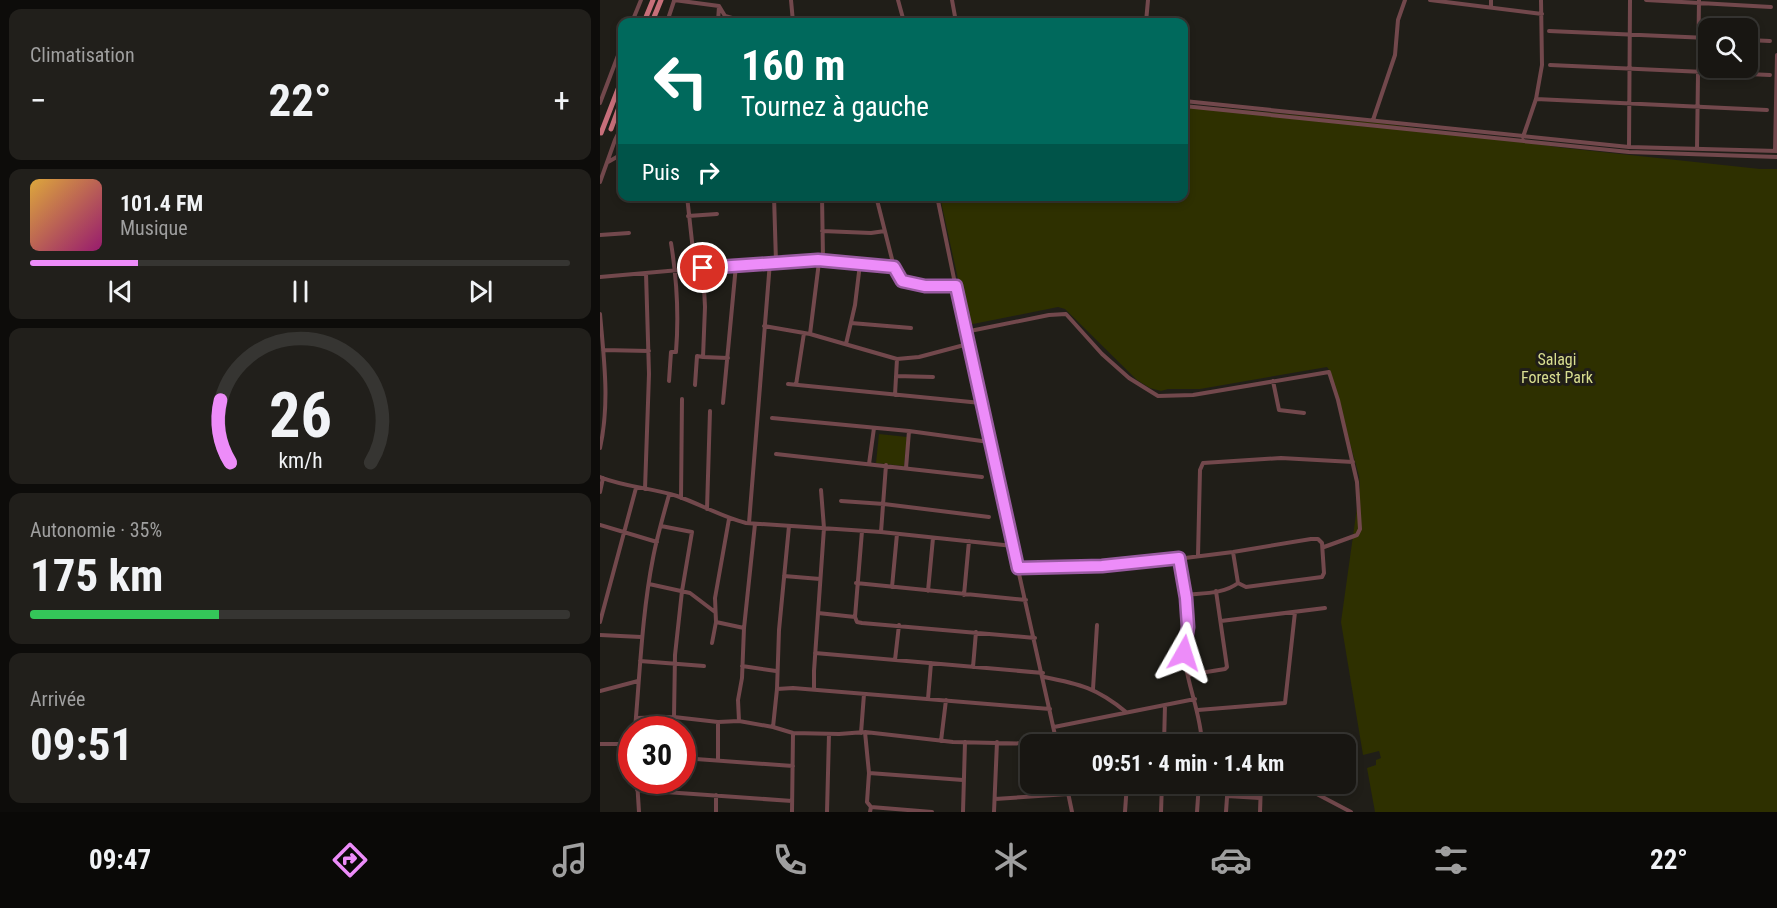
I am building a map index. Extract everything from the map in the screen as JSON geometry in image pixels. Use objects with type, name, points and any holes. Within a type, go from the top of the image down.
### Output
[{"type":"main road","points":[[646,18],[653,0]]},
{"type":"main road","points":[[654,18],[661,0]]},
{"type":"main road","points":[[601,133],[618,89]]},
{"type":"main road","points":[[610,129],[618,109]]},
{"type":"street","points":[[634,18],[641,0]]},
{"type":"street","points":[[668,18],[674,0],[718,6],[725,16],[732,18]]},
{"type":"street","points":[[791,0],[793,18]]},
{"type":"street","points":[[898,0],[903,18]]},
{"type":"street","points":[[952,0],[955,18]]},
{"type":"street","points":[[1146,18],[1148,0]]},
{"type":"street","points":[[1373,120],[1395,55],[1398,20],[1405,0]]},
{"type":"street","points":[[1430,0],[1454,1],[1542,14]]},
{"type":"street","points":[[1491,0],[1491,7]]},
{"type":"street","points":[[1523,137],[1536,99],[1542,64],[1541,0]]},
{"type":"street","points":[[1629,147],[1630,0]]},
{"type":"street","points":[[1646,0],[1771,7]]},
{"type":"street","points":[[1699,2],[1699,18]]},
{"type":"street","points":[[718,6],[718,18]]},
{"type":"street","points":[[1549,31],[1698,37]]},
{"type":"street","points":[[1758,40],[1770,41]]},
{"type":"street","points":[[1188,101],[1629,147],[1776,151],[1777,55]]},
{"type":"street","points":[[600,103],[618,62]]},
{"type":"street","points":[[1550,65],[1698,71],[1697,149]]},
{"type":"street","points":[[1758,74],[1770,75]]},
{"type":"street","points":[[1536,99],[1767,110]]},
{"type":"street","points":[[1188,106],[1629,153],[1777,156]]},
{"type":"street","points":[[600,182],[618,135]]},
{"type":"street","points":[[611,152],[618,153]]},
{"type":"street","points":[[607,162],[618,156]]},
{"type":"street","points":[[687,201],[695,269]]},
{"type":"street","points":[[774,201],[776,262]]},
{"type":"street","points":[[810,334],[819,262],[823,258],[822,201]]},
{"type":"street","points":[[877,201],[894,267],[902,281],[925,286],[956,286]]},
{"type":"street","points":[[938,201],[989,442],[1056,734]]},
{"type":"street","points":[[688,216],[717,214]]},
{"type":"street","points":[[822,231],[872,233],[885,231]]},
{"type":"street","points":[[600,235],[629,233]]},
{"type":"street","points":[[669,381],[671,352],[676,352],[678,326],[671,243]]},
{"type":"street","points":[[600,277],[770,262],[820,261],[894,267]]},
{"type":"street","points":[[748,523],[770,262]]},
{"type":"street","points":[[846,344],[860,264]]},
{"type":"street","points":[[723,403],[736,265]]},
{"type":"street","points":[[703,268],[705,308],[703,357]]},
{"type":"street","points":[[645,489],[649,351],[646,273]]},
{"type":"street","points":[[600,314],[607,405],[606,423],[600,448]]},
{"type":"street","points":[[965,332],[1062,314],[1068,316],[1102,354],[1129,378],[1158,396],[1193,395],[1326,372],[1330,374],[1357,482],[1359,533],[1324,547]]},
{"type":"street","points":[[851,323],[911,328]]},
{"type":"street","points":[[764,326],[810,334],[897,359],[919,357],[968,344]]},
{"type":"street","points":[[796,385],[804,333]]},
{"type":"street","points":[[603,350],[649,351]]},
{"type":"street","points":[[695,385],[697,356],[728,358]]},
{"type":"street","points":[[895,395],[897,359]]},
{"type":"street","points":[[896,376],[933,377]]},
{"type":"street","points":[[1273,381],[1278,410],[1304,412]]},
{"type":"street","points":[[788,384],[981,403]]},
{"type":"street","points":[[681,498],[682,399]]},
{"type":"street","points":[[707,509],[710,411]]},
{"type":"street","points":[[772,418],[909,431],[989,442]]},
{"type":"street","points":[[869,464],[874,428]]},
{"type":"street","points":[[906,468],[909,431]]},
{"type":"street","points":[[776,454],[982,477]]},
{"type":"street","points":[[1198,556],[1200,470],[1205,462],[1281,458],[1353,462]]},
{"type":"street","points":[[881,532],[886,465]]},
{"type":"street","points":[[600,492],[602,478],[681,498],[729,519],[748,523],[881,532],[1013,546]]},
{"type":"street","points":[[600,622],[636,488]]},
{"type":"street","points":[[814,690],[824,528],[821,490]]},
{"type":"street","points":[[636,716],[641,637],[657,542],[669,495]]},
{"type":"street","points":[[841,501],[988,517]]},
{"type":"street","points":[[712,644],[716,622],[715,598],[729,519]]},
{"type":"street","points":[[739,721],[738,700],[742,678],[744,628],[756,524]]},
{"type":"street","points":[[600,525],[623,534],[657,542]]},
{"type":"street","points":[[661,525],[692,532],[682,591],[675,655],[674,716]]},
{"type":"street","points":[[773,727],[789,526]]},
{"type":"street","points":[[862,531],[856,583],[855,617],[857,622],[1035,638]]},
{"type":"street","points":[[892,587],[897,534]]},
{"type":"street","points":[[928,591],[933,538]]},
{"type":"street","points":[[1018,568],[1114,565],[1233,552],[1315,538],[1321,541],[1324,547],[1322,577],[1246,586],[1238,582]]},
{"type":"street","points":[[964,595],[969,541]]},
{"type":"street","points":[[1233,552],[1238,582]]},
{"type":"street","points":[[1179,558],[1188,627],[1184,653],[1198,710],[1201,734]]},
{"type":"street","points":[[784,576],[820,579]]},
{"type":"street","points":[[1185,595],[1228,589],[1238,582]]},
{"type":"street","points":[[856,583],[1026,600]]},
{"type":"street","points":[[649,584],[690,593],[715,612]]},
{"type":"street","points":[[1188,675],[1227,667],[1216,591]]},
{"type":"street","points":[[1221,621],[1325,608]]},
{"type":"street","points":[[1198,710],[1285,703],[1295,612]]},
{"type":"street","points":[[818,613],[855,617]]},
{"type":"street","points":[[716,622],[744,628]]},
{"type":"street","points":[[895,660],[898,625]]},
{"type":"street","points":[[1093,689],[1097,625]]},
{"type":"street","points":[[973,667],[976,632]]},
{"type":"street","points":[[600,635],[641,637]]},
{"type":"street","points":[[815,653],[1043,675],[1093,689],[1111,699],[1126,712]]},
{"type":"street","points":[[640,661],[704,666]]},
{"type":"street","points":[[928,699],[931,663]]},
{"type":"street","points":[[742,666],[776,671]]},
{"type":"street","points":[[600,691],[638,681]]},
{"type":"street","points":[[777,689],[1050,709]]},
{"type":"street","points":[[864,694],[863,733],[869,773],[867,802],[870,809],[932,812]]},
{"type":"street","points":[[1054,727],[1195,699]]},
{"type":"street","points":[[941,741],[946,700]]},
{"type":"street","points":[[1164,734],[1165,705]]},
{"type":"street","points":[[696,720],[739,721],[792,733],[863,733],[941,741],[1020,743]]},
{"type":"street","points":[[718,722],[718,760]]},
{"type":"street","points":[[792,733],[792,812]]},
{"type":"street","points":[[827,812],[829,734]]},
{"type":"street","points":[[963,812],[966,742]]},
{"type":"street","points":[[994,812],[997,742]]},
{"type":"street","points":[[600,744],[618,744]]},
{"type":"street","points":[[696,759],[793,766]]},
{"type":"street","points":[[869,773],[963,780]]},
{"type":"street","points":[[637,794],[639,812]]},
{"type":"street","points":[[696,794],[792,801]]},
{"type":"street","points":[[995,799],[1068,794],[1071,812]]},
{"type":"street","points":[[1125,794],[1125,812]]},
{"type":"street","points":[[1161,812],[1162,794]]},
{"type":"street","points":[[1197,812],[1198,794]]},
{"type":"street","points":[[1260,794],[1260,812]]},
{"type":"street","points":[[1317,794],[1351,812]]},
{"type":"street","points":[[716,795],[716,812]]},
{"type":"street","points":[[1226,812],[1227,796],[1260,798]]},
{"type":"green space","name":"Salagi Forest Park","points":[[1188,106],[1379,123],[1565,148],[1777,169],[1777,812],[1375,812],[1367,768],[1376,765],[1376,760],[1381,758],[1379,751],[1363,755],[1341,622],[1360,486],[1359,476],[1327,367],[1200,389],[1161,391],[1150,388],[1137,380],[1065,309],[1058,307],[968,325],[941,201],[1188,201]]},
{"type":"green space","points":[[879,434],[907,437],[904,466],[876,463]]},
{"type":"route","points":[[703,268],[818,260],[894,267],[902,281],[925,286],[956,286],[1018,568],[1137,564],[1179,558],[1188,627],[1184,653]]}]
